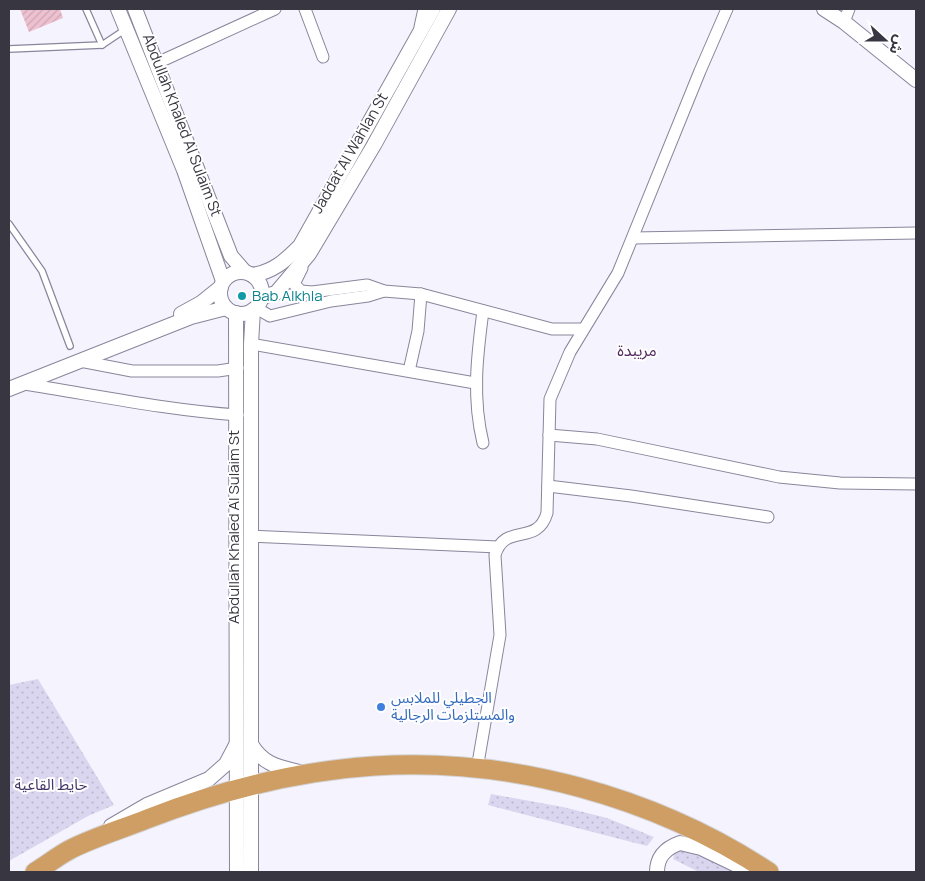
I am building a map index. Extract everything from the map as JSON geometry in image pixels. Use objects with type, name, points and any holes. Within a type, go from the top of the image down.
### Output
[{"type":"highway","points":[[35,872],[71,849],[184,805],[244,787],[373,766],[432,766],[477,769],[548,780],[608,797],[704,834],[769,872]]},
{"type":"street","name":"Abdullah Khaled Al Sulaim St","points":[[118,9],[184,170],[222,284]]},
{"type":"street","name":"Abdullah Khaled Al Sulaim St","points":[[134,9],[231,256],[248,273]]},
{"type":"street","points":[[157,64],[275,9]]},
{"type":"street","points":[[305,9],[323,57]]},
{"type":"street","points":[[418,36],[424,9]]},
{"type":"street","name":"Jaddat Al Wahlan St","points":[[248,273],[266,273],[283,263],[300,246],[433,9]]},
{"type":"street","name":"Jaddat Al Wahlan St","points":[[257,305],[276,293],[310,254],[374,145],[449,9]]},
{"type":"street","points":[[477,769],[500,635],[495,555],[502,540],[537,530],[544,522],[547,513],[550,399],[570,352],[618,273],[727,9]]},
{"type":"street","points":[[824,9],[847,15],[916,80]]},
{"type":"street","points":[[633,238],[916,233]]},
{"type":"street","points":[[310,254],[294,284],[301,290],[312,292],[367,285],[384,291],[421,294],[552,330],[583,329]]},
{"type":"street","points":[[9,389],[24,384],[208,311],[248,313],[257,305],[260,284],[248,273],[233,273],[201,303],[142,337]]},
{"type":"street","points":[[222,284],[220,298],[231,311]]},
{"type":"street","points":[[257,305],[270,316],[331,301],[368,296],[384,291]]},
{"type":"street","points":[[409,371],[418,331],[421,294]]},
{"type":"street","name":"Abdullah Khaled Al Sulaim St","points":[[71,849],[147,805],[209,779],[226,764],[244,743],[251,536],[251,344],[257,305]]},
{"type":"street","name":"Abdullah Khaled Al Sulaim St","points":[[231,311],[238,368],[244,844],[251,872]]},
{"type":"street","points":[[483,311],[475,383],[477,418],[483,443]]},
{"type":"street","points":[[251,344],[475,383]]},
{"type":"street","points":[[80,361],[132,371],[238,368]]},
{"type":"street","points":[[24,384],[113,397],[182,411],[238,415]]},
{"type":"street","points":[[549,435],[597,439],[779,477],[840,483],[916,484]]},
{"type":"street","points":[[548,486],[631,496],[768,517]]},
{"type":"street","points":[[251,536],[498,547]]},
{"type":"street","points":[[244,743],[258,757],[269,764],[309,775]]},
{"type":"street","points":[[657,872],[659,860],[665,851],[680,843],[701,848],[751,872]]},
{"type":"street","name":"Abdullah Khaled Al Sulaim St","points":[[237,872],[244,844]]},
{"type":"lane","points":[[86,9],[102,45]]},
{"type":"lane","points":[[9,49],[102,45],[126,29]]},
{"type":"lane","points":[[9,224],[42,271],[70,346]]},
{"type":"green space","name":"حايط القاعية","points":[[38,679],[114,805],[88,816],[9,861],[9,685]]},
{"type":"green space","points":[[491,794],[563,807],[607,818],[654,837],[647,846],[488,805]]},
{"type":"green space","points":[[684,846],[734,872],[699,872],[673,859],[676,850]]},
{"type":"building","points":[[20,9],[60,9],[63,18],[29,32]]},
{"type":"place","name":"Bab Alkhla","points":[[242,296]]},
{"type":"place","name":"الجطيلي للملابس والمستلزمات الرجالية","points":[[381,707]]},
{"type":"district","name":"مريبدة","points":[[637,350]]}]
